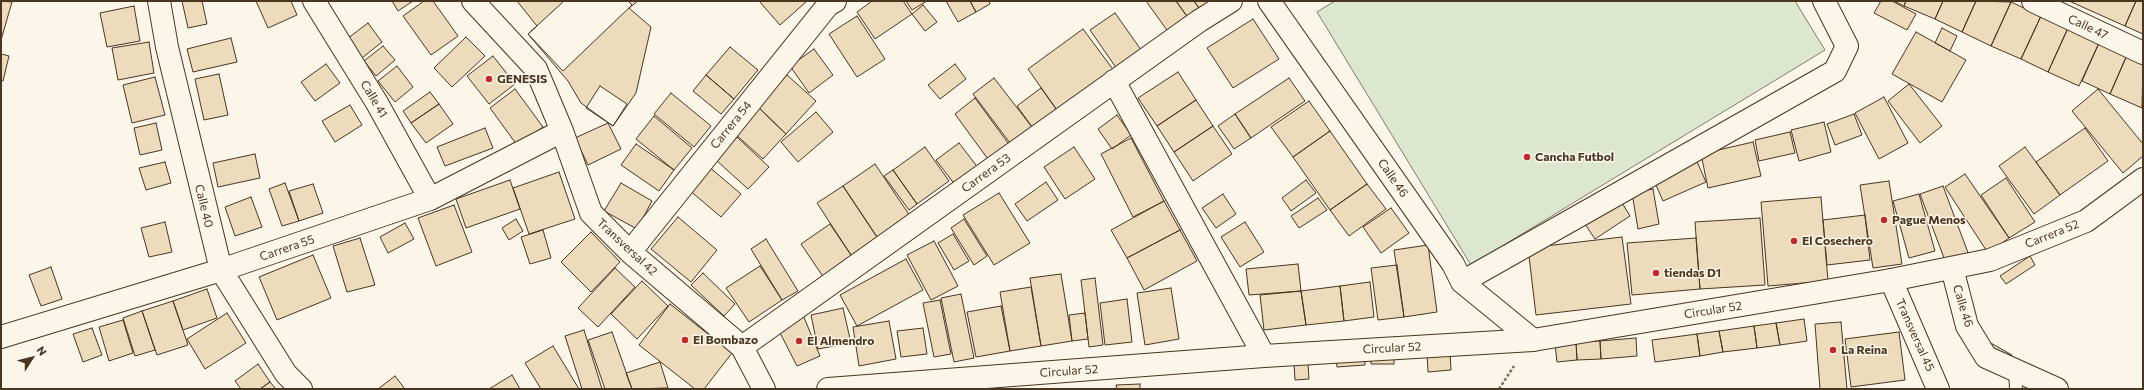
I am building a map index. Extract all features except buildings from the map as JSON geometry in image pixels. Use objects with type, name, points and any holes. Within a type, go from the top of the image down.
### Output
[{"type":"street","name":"Calle 40","points":[[159,1],[167,47],[221,270],[286,374],[301,389]]},
{"type":"street","name":"Calle 41","points":[[314,1],[377,103],[430,199]]},
{"type":"street","name":"Transversal 42","points":[[473,1],[536,69],[562,131],[591,213],[630,252],[742,347],[764,389]]},
{"type":"street","name":"Carrera 53","points":[[742,347],[1114,81],[1199,21],[1231,1]]},
{"type":"street","name":"Calle 46","points":[[1269,1],[1453,264],[1462,282],[1533,340]]},
{"type":"street","points":[[1462,282],[1835,71],[1848,46],[1824,1]]},
{"type":"street","name":"Calle 47","points":[[2033,1],[2143,53]]},
{"type":"street","name":"Carrera 54","points":[[630,252],[830,2]]},
{"type":"street","points":[[1114,81],[1264,356]]},
{"type":"street","name":"Carrera 55","points":[[1,337],[221,270],[430,199],[562,131]]},
{"type":"street","name":"Carrera 52","points":[[1952,268],[1990,260],[2086,220],[2143,179]]},
{"type":"street","name":"Calle 46","points":[[1952,268],[1967,326],[1986,357],[2016,380],[2057,389]]},
{"type":"street","name":"Circular 52","points":[[828,389],[1264,356],[1533,340],[1891,280],[1952,268]]},
{"type":"street","name":"Transversal 45","points":[[1891,280],[1938,389]]},
{"type":"green space","name":"Cancha Futbol","points":[[1335,1],[1795,1],[1825,50],[1471,265],[1317,12]]},
{"type":"place","name":"GENESIS","points":[[489,79]]},
{"type":"place","name":"Cancha Futbol","points":[[1527,157]]},
{"type":"place","name":"Pague Menos","points":[[1884,220]]},
{"type":"place","name":"El Cosechero","points":[[1794,241]]},
{"type":"place","name":"tiendas D1","points":[[1656,273]]},
{"type":"place","name":"El Bombazo","points":[[685,340]]},
{"type":"place","name":"El Almendro","points":[[799,341]]},
{"type":"place","name":"La Reina","points":[[1833,350]]}]
